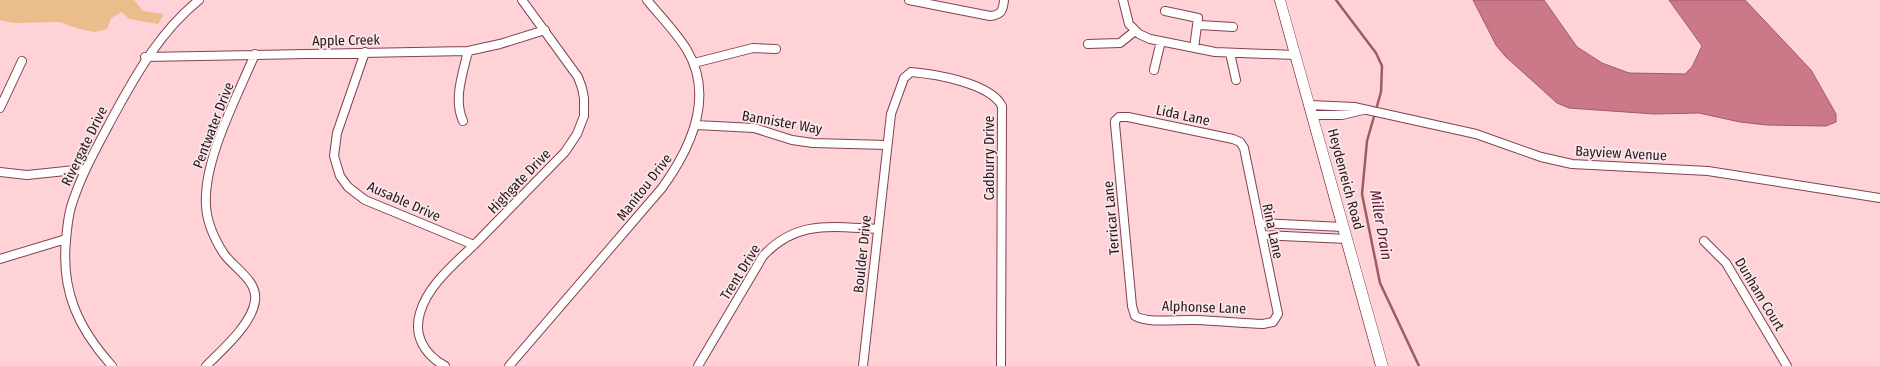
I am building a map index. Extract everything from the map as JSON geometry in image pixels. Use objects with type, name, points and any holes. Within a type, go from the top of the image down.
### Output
[{"type":"street","name":"Rivergate Drive","points":[[112,366],[87,336],[75,313],[68,291],[66,276],[66,239],[71,206],[85,169],[145,57],[167,29],[199,0]]},
{"type":"street","name":"Highgate Drive","points":[[445,366],[438,363],[422,346],[417,322],[423,304],[433,288],[565,152],[582,124],[585,111],[584,90],[571,66],[522,0]]},
{"type":"street","name":"Manitou Drive","points":[[509,366],[662,188],[684,156],[696,125],[699,88],[694,63],[678,37],[647,0]]},
{"type":"street","points":[[909,0],[985,16],[998,15],[1003,10],[1004,0]]},
{"type":"street","points":[[1123,0],[1126,18],[1135,31],[1144,37],[1194,48],[1230,53],[1295,55]]},
{"type":"street","name":"Heydenreich Road","points":[[1280,0],[1382,366]]},
{"type":"street","points":[[1164,11],[1198,18],[1199,25],[1194,48]]},
{"type":"street","points":[[1199,25],[1233,26]]},
{"type":"street","name":"Apple Creek","points":[[145,57],[468,51],[500,44],[545,30]]},
{"type":"street","points":[[1088,44],[1120,43],[1135,31]]},
{"type":"street","points":[[1154,70],[1161,41]]},
{"type":"street","points":[[694,63],[754,48],[776,49]]},
{"type":"street","points":[[463,121],[459,116],[458,102],[468,51]]},
{"type":"street","name":"Ausable Drive","points":[[365,52],[336,137],[334,156],[341,176],[350,189],[365,200],[474,246]]},
{"type":"street","points":[[1230,53],[1236,80]]},
{"type":"street","name":"Pentwater Drive","points":[[206,366],[239,330],[253,309],[255,301],[255,292],[250,282],[229,260],[215,236],[206,208],[206,195],[207,180],[213,155],[255,54]]},
{"type":"street","points":[[0,108],[22,61]]},
{"type":"street","name":"Cadburry Drive","points":[[887,145],[895,101],[904,78],[911,72],[981,88],[999,100],[1002,106],[1003,120],[1001,366]]},
{"type":"street","name":"Bayview Avenue","points":[[1311,110],[1342,115],[1365,110],[1383,113],[1462,131],[1541,157],[1572,164],[1708,171],[1880,198]]},
{"type":"street","name":"Lida Lane","points":[[1117,118],[1128,117],[1233,139],[1242,145]]},
{"type":"street","name":"Terricar Lane","points":[[1117,118],[1115,124],[1132,306],[1135,316]]},
{"type":"street","name":"Bannister Way","points":[[696,125],[754,128],[792,140],[813,143],[887,145]]},
{"type":"street","name":"Boulder Drive","points":[[863,366],[887,145]]},
{"type":"street","name":"Rina Lane","points":[[1242,145],[1278,314],[1273,322]]},
{"type":"street","points":[[0,172],[27,175],[85,169]]},
{"type":"street","points":[[1259,223],[1343,227]]},
{"type":"street","name":"Trent Drive","points":[[698,366],[763,256],[773,244],[792,232],[805,229],[878,229]]},
{"type":"street","points":[[1262,235],[1347,239]]},
{"type":"street","points":[[0,259],[66,239]]},
{"type":"street","name":"Dunham Court","points":[[1704,241],[1726,263],[1787,366]]},
{"type":"street","name":"Alphonse Lane","points":[[1135,316],[1140,319],[1148,320],[1195,320],[1263,324],[1273,322]]},
{"type":"shaded area","points":[[0,0],[134,0],[143,11],[164,14],[158,24],[129,19],[122,12],[111,18],[107,29],[95,32],[83,30],[59,22],[13,23],[0,20]]},
{"type":"shaded area","points":[[1473,0],[1544,0],[1577,47],[1602,63],[1629,73],[1685,74],[1692,67],[1702,46],[1669,0],[1745,0],[1811,70],[1836,114],[1836,122],[1826,126],[1767,125],[1740,122],[1699,113],[1654,114],[1569,108],[1557,103],[1505,56],[1496,45]]},
{"type":"waterway","name":"Miller Drain","points":[[1336,0],[1376,53],[1382,66],[1381,92],[1367,141],[1362,194],[1380,283],[1419,366]]}]
